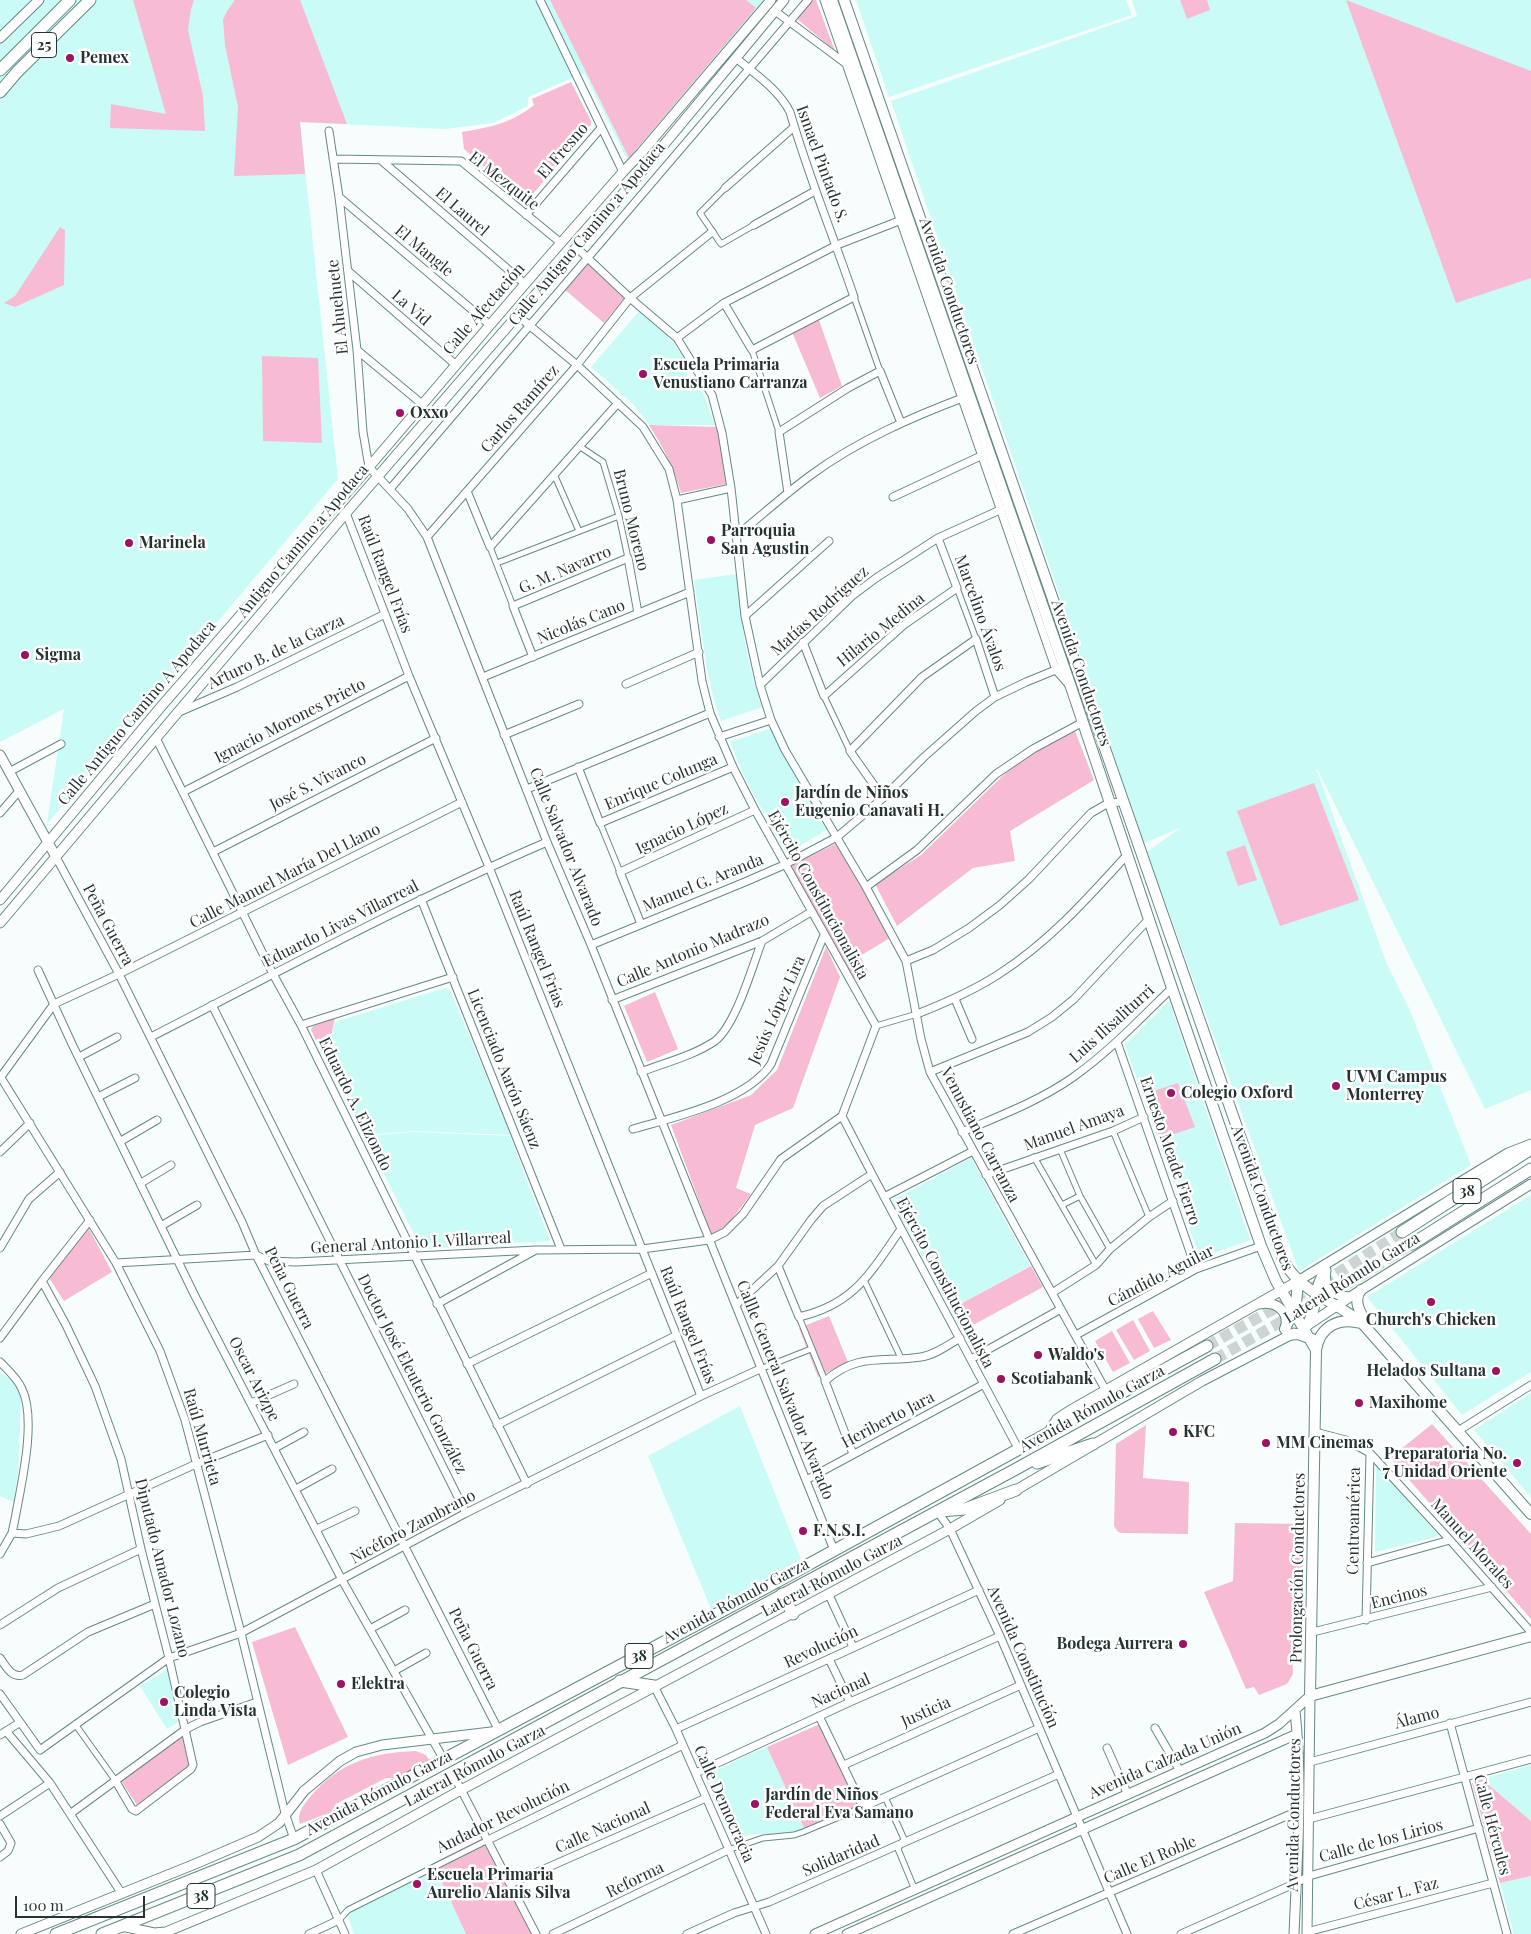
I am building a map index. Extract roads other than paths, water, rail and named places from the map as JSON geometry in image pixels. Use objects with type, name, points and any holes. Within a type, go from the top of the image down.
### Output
[{"type":"main road","name":"25","points":[[0,70],[70,0]]},
{"type":"main road","name":"25","points":[[0,92],[17,72],[90,0]]},
{"type":"main road","name":"Avenida Conductores","points":[[832,0],[904,219],[1060,669],[1071,686],[1261,1246],[1270,1268],[1312,1339],[1316,1350]]},
{"type":"main road","name":"Avenida Conductores","points":[[844,0],[919,209],[1281,1256],[1287,1268],[1298,1281],[1316,1294],[1338,1305],[1362,1324],[1375,1338]]},
{"type":"main road","name":"38","points":[[1402,1232],[1531,1149]]},
{"type":"main road","name":"38","points":[[1412,1244],[1531,1169]]},
{"type":"main road","points":[[1305,1328],[1312,1318],[1318,1284],[1326,1268]]},
{"type":"main road","points":[[1298,1281],[1294,1310],[1286,1332],[1312,1339]]},
{"type":"main road","points":[[1361,1290],[1357,1297],[1358,1307],[1375,1338],[1531,1514]]},
{"type":"main road","points":[[1316,1350],[1322,1334],[1330,1326],[1345,1321],[1362,1324]]},
{"type":"main road","name":"Avenida Rómulo Garza","points":[[56,1934],[294,1839],[499,1731],[1020,1450],[1207,1346]]},
{"type":"main road","name":"Prolongación Conductores","points":[[1310,1696],[1313,1632],[1316,1350]]},
{"type":"main road","name":"Avenida Rómulo Garza","points":[[102,1934],[299,1855],[1215,1360]]},
{"type":"main road","points":[[1016,1469],[1093,1444]]},
{"type":"main road","points":[[938,1511],[965,1509],[1016,1490]]},
{"type":"main road","points":[[782,1594],[793,1614]]},
{"type":"main road","name":"Avenida Calzada Unión","points":[[1310,1696],[1531,1636]]},
{"type":"main road","points":[[620,1681],[654,1686]]},
{"type":"street","points":[[0,38],[39,0]]},
{"type":"street","points":[[540,0],[623,172],[632,182]]},
{"type":"street","name":"Calle Antiguo Camino a Apodaca","points":[[623,172],[771,0]]},
{"type":"street","name":"Calle Antiguo Camino a Apodaca","points":[[632,182],[784,0]]},
{"type":"street","name":"Calle Antiguo Camino a Apodaca","points":[[390,489],[788,21],[808,0]]},
{"type":"street","points":[[678,338],[724,303],[837,245],[904,219],[845,63],[824,0]]},
{"type":"street","points":[[776,11],[845,63]]},
{"type":"street","name":"Ismael Pintado S.","points":[[736,58],[772,88],[785,102],[814,191],[837,245],[854,297]]},
{"type":"street","points":[[794,127],[725,188],[700,213],[721,244],[814,191]]},
{"type":"street","name":"El Fresno","points":[[526,215],[601,128]]},
{"type":"street","name":"El Ahuehuete","points":[[329,131],[340,197],[357,350],[362,423],[369,467],[377,478]]},
{"type":"street","name":"El Mezquite","points":[[334,159],[461,161],[560,243]]},
{"type":"street","name":"El Laurel","points":[[382,161],[525,284]]},
{"type":"street","name":"Calle Afectación","points":[[369,467],[623,172]]},
{"type":"street","name":"Antiguo Camino a Apodaca","points":[[0,923],[346,513],[632,182]]},
{"type":"street","name":"El Mangle","points":[[340,197],[490,325]]},
{"type":"street","name":"Carlos Ramírez","points":[[427,537],[577,365],[630,298],[712,232]]},
{"type":"street","name":"Venustiano Carranza","points":[[576,247],[630,298],[678,338],[712,395],[722,433],[731,488],[746,616],[760,684],[771,720],[791,761],[837,836],[906,961],[921,1039],[930,1072],[1105,1389]]},
{"type":"street","name":"La Vid","points":[[348,271],[456,365]]},
{"type":"street","points":[[752,350],[854,297],[900,423]]},
{"type":"street","points":[[724,303],[752,350],[779,432],[788,493]]},
{"type":"street","name":"Ejército Constitucionalista","points":[[518,315],[577,365],[643,427],[660,452],[672,476],[677,500],[702,681],[710,713],[719,737],[784,864],[876,1026]]},
{"type":"street","points":[[357,350],[422,404]]},
{"type":"street","points":[[779,432],[841,392],[880,370]]},
{"type":"street","points":[[736,536],[788,493],[830,463],[900,423],[966,397]]},
{"type":"street","points":[[490,547],[618,403]]},
{"type":"street","name":"Bruno Moreno","points":[[579,446],[603,462],[619,516],[638,613]]},
{"type":"street","points":[[893,497],[985,454]]},
{"type":"street","name":"Calle Antiguo Camino A Apodaca","points":[[0,900],[159,709],[369,467]]},
{"type":"street","points":[[554,474],[579,531]]},
{"type":"street","name":"Calle Salvador Alvarado","points":[[377,478],[390,489],[418,521],[427,537],[547,842],[591,945],[709,1240]]},
{"type":"street","points":[[677,500],[731,488]]},
{"type":"street","points":[[467,491],[497,563],[532,657]]},
{"type":"street","name":"Matías Rodríguez","points":[[760,684],[858,592],[899,562],[938,538],[1004,508]]},
{"type":"street","name":"Raúl Rangel Frías","points":[[346,513],[409,676],[489,867],[701,1396]]},
{"type":"street","points":[[497,563],[619,516]]},
{"type":"street","name":"Marcelino Ávalos","points":[[938,538],[976,639],[995,697]]},
{"type":"street","points":[[746,616],[829,541]]},
{"type":"street","name":"G. M. Navarro","points":[[513,606],[628,558]]},
{"type":"street","name":"Hilario Medina","points":[[824,696],[905,624],[957,588]]},
{"type":"street","name":"Nicolás Cano","points":[[483,678],[690,592]]},
{"type":"street","name":"Arturo B. de la Garza","points":[[178,712],[236,687],[385,614]]},
{"type":"street","points":[[850,751],[922,677],[976,639]]},
{"type":"street","points":[[803,642],[824,696],[850,751],[883,798]]},
{"type":"street","points":[[626,684],[698,652]]},
{"type":"street","name":"Manuel G. Aranda","points":[[591,945],[745,882],[837,836],[883,798],[924,757],[976,711],[995,697],[1026,682],[1060,669]]},
{"type":"street","name":"Ignacio Morones Prieto","points":[[183,792],[409,676]]},
{"type":"street","points":[[504,734],[579,704]]},
{"type":"street","points":[[527,789],[710,713]]},
{"type":"street","points":[[719,737],[771,720]]},
{"type":"street","points":[[866,887],[917,850],[996,774],[1033,749],[1083,722]]},
{"type":"street","name":"Eduardo A. Elizondo","points":[[156,738],[242,913],[301,1025],[527,1484]]},
{"type":"street","name":"José S. Vivanco","points":[[213,852],[436,738]]},
{"type":"street","points":[[10,772],[61,744]]},
{"type":"street","points":[[0,755],[56,857]]},
{"type":"street","points":[[578,767],[641,924]]},
{"type":"street","name":"Enrique Colunga","points":[[600,823],[733,767]]},
{"type":"street","points":[[0,813],[19,791]]},
{"type":"street","points":[[906,961],[949,941],[1000,905],[1029,879],[1091,813],[1097,808],[1123,801]]},
{"type":"street","name":"Calle Manuel María Del Llano","points":[[54,1004],[119,974],[462,802]]},
{"type":"street","name":"Ignacio López","points":[[620,872],[755,810]]},
{"type":"street","name":"Eduardo Livas Villarreal","points":[[151,1038],[421,899],[547,842]]},
{"type":"street","points":[[709,1240],[725,1232],[743,1214],[781,1159],[842,1116],[876,1026],[917,1014],[955,999],[999,974],[1032,950],[1067,919],[1127,854]]},
{"type":"street","name":"Peña Guerra","points":[[56,857],[119,974],[242,1222],[256,1255],[499,1731]]},
{"type":"street","name":"Licenciado Aarón Sáenz","points":[[421,899],[561,1249]]},
{"type":"street","name":"Calle Antonio Madrazo","points":[[612,1000],[762,941],[811,912]]},
{"type":"street","points":[[930,1072],[1028,1032],[1052,1016],[1074,999],[1149,919]]},
{"type":"street","name":"Jesús López Lira","points":[[633,1129],[662,1121],[732,1096],[746,1089],[762,1076],[772,1064],[824,935]]},
{"type":"street","points":[[641,1072],[705,1047],[723,1033],[733,1016],[762,941]]},
{"type":"street","name":"Oscar Arizpe","points":[[38,970],[177,1259],[251,1403],[342,1580],[444,1760]]},
{"type":"street","points":[[301,1025],[453,977]]},
{"type":"street","name":"Luis Ilisaliturri","points":[[962,1132],[1013,1109],[1071,1079],[1117,1042],[1172,988]]},
{"type":"street","points":[[955,999],[972,1040]]},
{"type":"street","points":[[0,1077],[54,1004]]},
{"type":"street","name":"Doctor José Eleuterio González","points":[[212,1006],[466,1513]]},
{"type":"street","points":[[79,1057],[117,1037]]},
{"type":"street","name":"Ernesto Meade Fierro","points":[[1117,1042],[1196,1270]]},
{"type":"street","name":"Raúl Murrieta","points":[[0,1077],[116,1263],[160,1351],[185,1420],[264,1724],[285,1813],[294,1839]]},
{"type":"street","points":[[98,1097],[135,1078]]},
{"type":"street","name":"Ejército Constitucionalista","points":[[842,1116],[1020,1450]]},
{"type":"street","name":"Manuel Amaya","points":[[986,1175],[1113,1131],[1144,1118]]},
{"type":"street","points":[[120,1141],[157,1120]]},
{"type":"street","points":[[0,1152],[30,1124]]},
{"type":"street","points":[[1113,1131],[1149,1217]]},
{"type":"street","name":"Lateral Rómulo Garza","points":[[1048,1433],[1057,1419],[1105,1389],[1298,1281],[1326,1268],[1508,1153],[1531,1144]]},
{"type":"street","points":[[1060,1149],[1080,1196],[1110,1249]]},
{"type":"street","points":[[884,1197],[973,1151]]},
{"type":"street","points":[[1034,1157],[1096,1265]]},
{"type":"street","points":[[141,1183],[171,1165]]},
{"type":"street","points":[[0,1248],[29,1199],[60,1172]]},
{"type":"street","points":[[736,1305],[778,1266],[818,1211],[831,1199],[872,1174]]},
{"type":"street","name":"Lateral Rómulo Garza","points":[[121,1926],[142,1933],[159,1934],[316,1870],[654,1686],[830,1595],[950,1529],[1093,1444],[1274,1342],[1286,1332],[1305,1328],[1350,1297],[1531,1184]]},
{"type":"street","points":[[1062,1205],[1080,1196]]},
{"type":"street","points":[[1052,1293],[1096,1265],[1110,1249],[1149,1217],[1173,1201]]},
{"type":"street","points":[[161,1226],[197,1204]]},
{"type":"street","points":[[0,1338],[90,1220]]},
{"type":"street","points":[[799,1317],[821,1311],[842,1300],[864,1280],[901,1229]]},
{"type":"street","name":"General Antonio I. Villarreal","points":[[116,1263],[256,1255],[263,1260],[274,1262],[561,1249],[642,1249],[709,1240]]},
{"type":"street","name":"Callle General Salvador Alvarado","points":[[709,1240],[834,1550]]},
{"type":"street","name":"Cándido Aguilar","points":[[1076,1335],[1196,1270],[1261,1246]]},
{"type":"street","points":[[437,1304],[536,1250]]},
{"type":"street","points":[[778,1266],[853,1454]]},
{"type":"street","points":[[1326,1268],[1326,1284],[1330,1290],[1340,1296],[1350,1297]]},
{"type":"street","points":[[467,1364],[652,1273]]},
{"type":"street","points":[[864,1280],[901,1358]]},
{"type":"street","name":"Diputado Amador Lozano","points":[[42,1281],[66,1324],[95,1386],[115,1442],[130,1494],[141,1549],[170,1658],[186,1729],[192,1768],[137,1811],[132,1809],[115,1780]]},
{"type":"street","points":[[1256,1305],[1270,1303],[1280,1308],[1286,1319],[1286,1332]]},
{"type":"street","points":[[971,1359],[1061,1309]]},
{"type":"street","points":[[497,1425],[677,1335]]},
{"type":"street","points":[[825,1380],[840,1369],[859,1361],[929,1355],[960,1338]]},
{"type":"street","name":"Nicéforo Zambrano","points":[[19,1723],[40,1750],[170,1658],[241,1634],[466,1513],[701,1396],[760,1369],[811,1349]]},
{"type":"street","points":[[0,1362],[22,1387],[26,1398],[28,1415],[28,1435],[12,1533],[0,1554]]},
{"type":"street","points":[[251,1403],[294,1384]]},
{"type":"street","name":"Heriberto Jara","points":[[806,1480],[984,1384]]},
{"type":"street","points":[[1458,1431],[1531,1385]]},
{"type":"street","points":[[275,1448],[304,1432]]},
{"type":"street","name":"Manuel Morales","points":[[1315,1432],[1346,1440],[1370,1452],[1531,1632]]},
{"type":"street","points":[[12,1533],[26,1534],[46,1530],[196,1464],[268,1435]]},
{"type":"street","name":"Centroamérica","points":[[1366,1620],[1370,1452]]},
{"type":"street","points":[[296,1489],[332,1469]]},
{"type":"street","points":[[317,1529],[355,1511]]},
{"type":"street","name":"Avenida Constitución","points":[[938,1511],[950,1529],[1000,1636],[1127,1934]]},
{"type":"street","points":[[1367,1563],[1450,1540]]},
{"type":"street","points":[[0,1625],[58,1588],[141,1549]]},
{"type":"street","name":"Encinos","points":[[1313,1632],[1492,1587]]},
{"type":"street","name":"Revolución","points":[[676,1729],[829,1659],[853,1646],[979,1590]]},
{"type":"street","points":[[830,1595],[853,1646]]},
{"type":"street","points":[[0,1658],[11,1673],[18,1676],[28,1673],[88,1632],[156,1604]]},
{"type":"street","points":[[370,1629],[405,1610]]},
{"type":"street","name":"Nacional","points":[[696,1773],[1000,1636]]},
{"type":"street","points":[[394,1672],[426,1653]]},
{"type":"street","points":[[829,1659],[850,1702]]},
{"type":"street","name":"Justicia","points":[[844,1765],[1020,1685]]},
{"type":"street","name":"Calle Democracia","points":[[654,1686],[696,1773],[766,1934]]},
{"type":"street","points":[[0,1694],[19,1723],[3,1733],[50,1783],[122,1894]]},
{"type":"street","name":"Avenida Calzada Unión","points":[[815,1934],[1265,1732],[1280,1724],[1310,1696]]},
{"type":"street","name":"Avenida Conductores","points":[[1307,1933],[1310,1696]]},
{"type":"street","points":[[70,1814],[186,1729],[200,1722],[257,1702]]},
{"type":"street","name":"Álamo","points":[[1310,1762],[1531,1702]]},
{"type":"street","name":"Avenida Conductores","points":[[1294,1711],[1297,1734],[1298,1811],[1294,1934]]},
{"type":"street","points":[[819,1716],[863,1807]]},
{"type":"street","name":"Calle Hércules","points":[[1450,1723],[1506,1934]]},
{"type":"street","points":[[75,1724],[115,1780]]},
{"type":"street","points":[[728,1850],[763,1838],[794,1835],[803,1832],[1039,1728]]},
{"type":"street","points":[[1155,1728],[1180,1771]]},
{"type":"street","name":"Avenida Rómulo Garza","points":[[21,1934],[258,1837],[279,1823],[304,1791],[340,1761],[356,1752],[382,1745],[499,1731]]},
{"type":"street","name":"Avenida Calzada Unión","points":[[847,1934],[1297,1734]]},
{"type":"street","name":"Andador Revolución","points":[[339,1920],[348,1910],[683,1745]]},
{"type":"street","points":[[1107,1748],[1128,1795]]},
{"type":"street","points":[[1309,1819],[1531,1759]]},
{"type":"street","points":[[452,1772],[536,1934]]},
{"type":"street","name":"Solidaridad","points":[[687,1934],[734,1913],[754,1908],[1059,1774]]},
{"type":"street","points":[[0,1816],[50,1783]]},
{"type":"street","points":[[885,1797],[904,1839],[898,1849],[915,1890]]},
{"type":"street","name":"Calle Nacional","points":[[510,1884],[706,1798]]},
{"type":"street","name":"Calle El Roble","points":[[1014,1934],[1298,1811]]},
{"type":"street","points":[[0,1824],[11,1843],[8,1851],[0,1857]]},
{"type":"street","name":"Calle de los Lirios","points":[[1182,1934],[1309,1876],[1479,1828]]},
{"type":"street","name":"Reforma","points":[[553,1934],[728,1850]]},
{"type":"street","points":[[316,1870],[345,1934]]},
{"type":"street","points":[[934,1882],[939,1893]]},
{"type":"street","name":"César L. Faz","points":[[1307,1933],[1493,1883]]},
{"type":"street","points":[[309,1934],[339,1920]]},
{"type":"tunnel","points":[[1207,1346],[1333,1276],[1402,1232]]},
{"type":"tunnel","points":[[1215,1359],[1341,1288],[1412,1244]]},
{"type":"place","name":"Pemex","points":[[70,58]]},
{"type":"place","name":"Escuela Primaria Venustiano Carranza","points":[[643,374]]},
{"type":"place","name":"Oxxo","points":[[400,413]]},
{"type":"place","name":"Parroquia San Agustin","points":[[711,540]]},
{"type":"place","name":"Marinela","points":[[129,543]]},
{"type":"place","name":"Sigma","points":[[25,655]]},
{"type":"place","name":"Jardín de Niños Eugenio Canavati H.","points":[[785,802]]},
{"type":"place","name":"UVM Campus Monterrey","points":[[1336,1086]]},
{"type":"place","name":"Colegio Oxford","points":[[1171,1093]]},
{"type":"place","name":"Church's Chicken","points":[[1431,1302]]},
{"type":"place","name":"Waldo's","points":[[1038,1355]]},
{"type":"place","name":"Helados Sultana","points":[[1496,1371]]},
{"type":"place","name":"Scotiabank","points":[[1001,1379]]},
{"type":"place","name":"Maxihome","points":[[1359,1403]]},
{"type":"place","name":"KFC","points":[[1173,1432]]},
{"type":"place","name":"MM Cinemas","points":[[1266,1443]]},
{"type":"place","name":"Preparatoria No. 7 Unidad Oriente","points":[[1517,1463]]},
{"type":"place","name":"F.N.S.I.","points":[[803,1531]]},
{"type":"place","name":"Bodega Aurrera","points":[[1183,1644]]},
{"type":"place","name":"Elektra","points":[[341,1684]]},
{"type":"place","name":"Colegio Linda Vista","points":[[164,1702]]},
{"type":"place","name":"Jardín de Niños Federal Eva Samano","points":[[755,1804]]},
{"type":"place","name":"Escuela Primaria Aurelio Alanis Silva","points":[[417,1884]]}]
